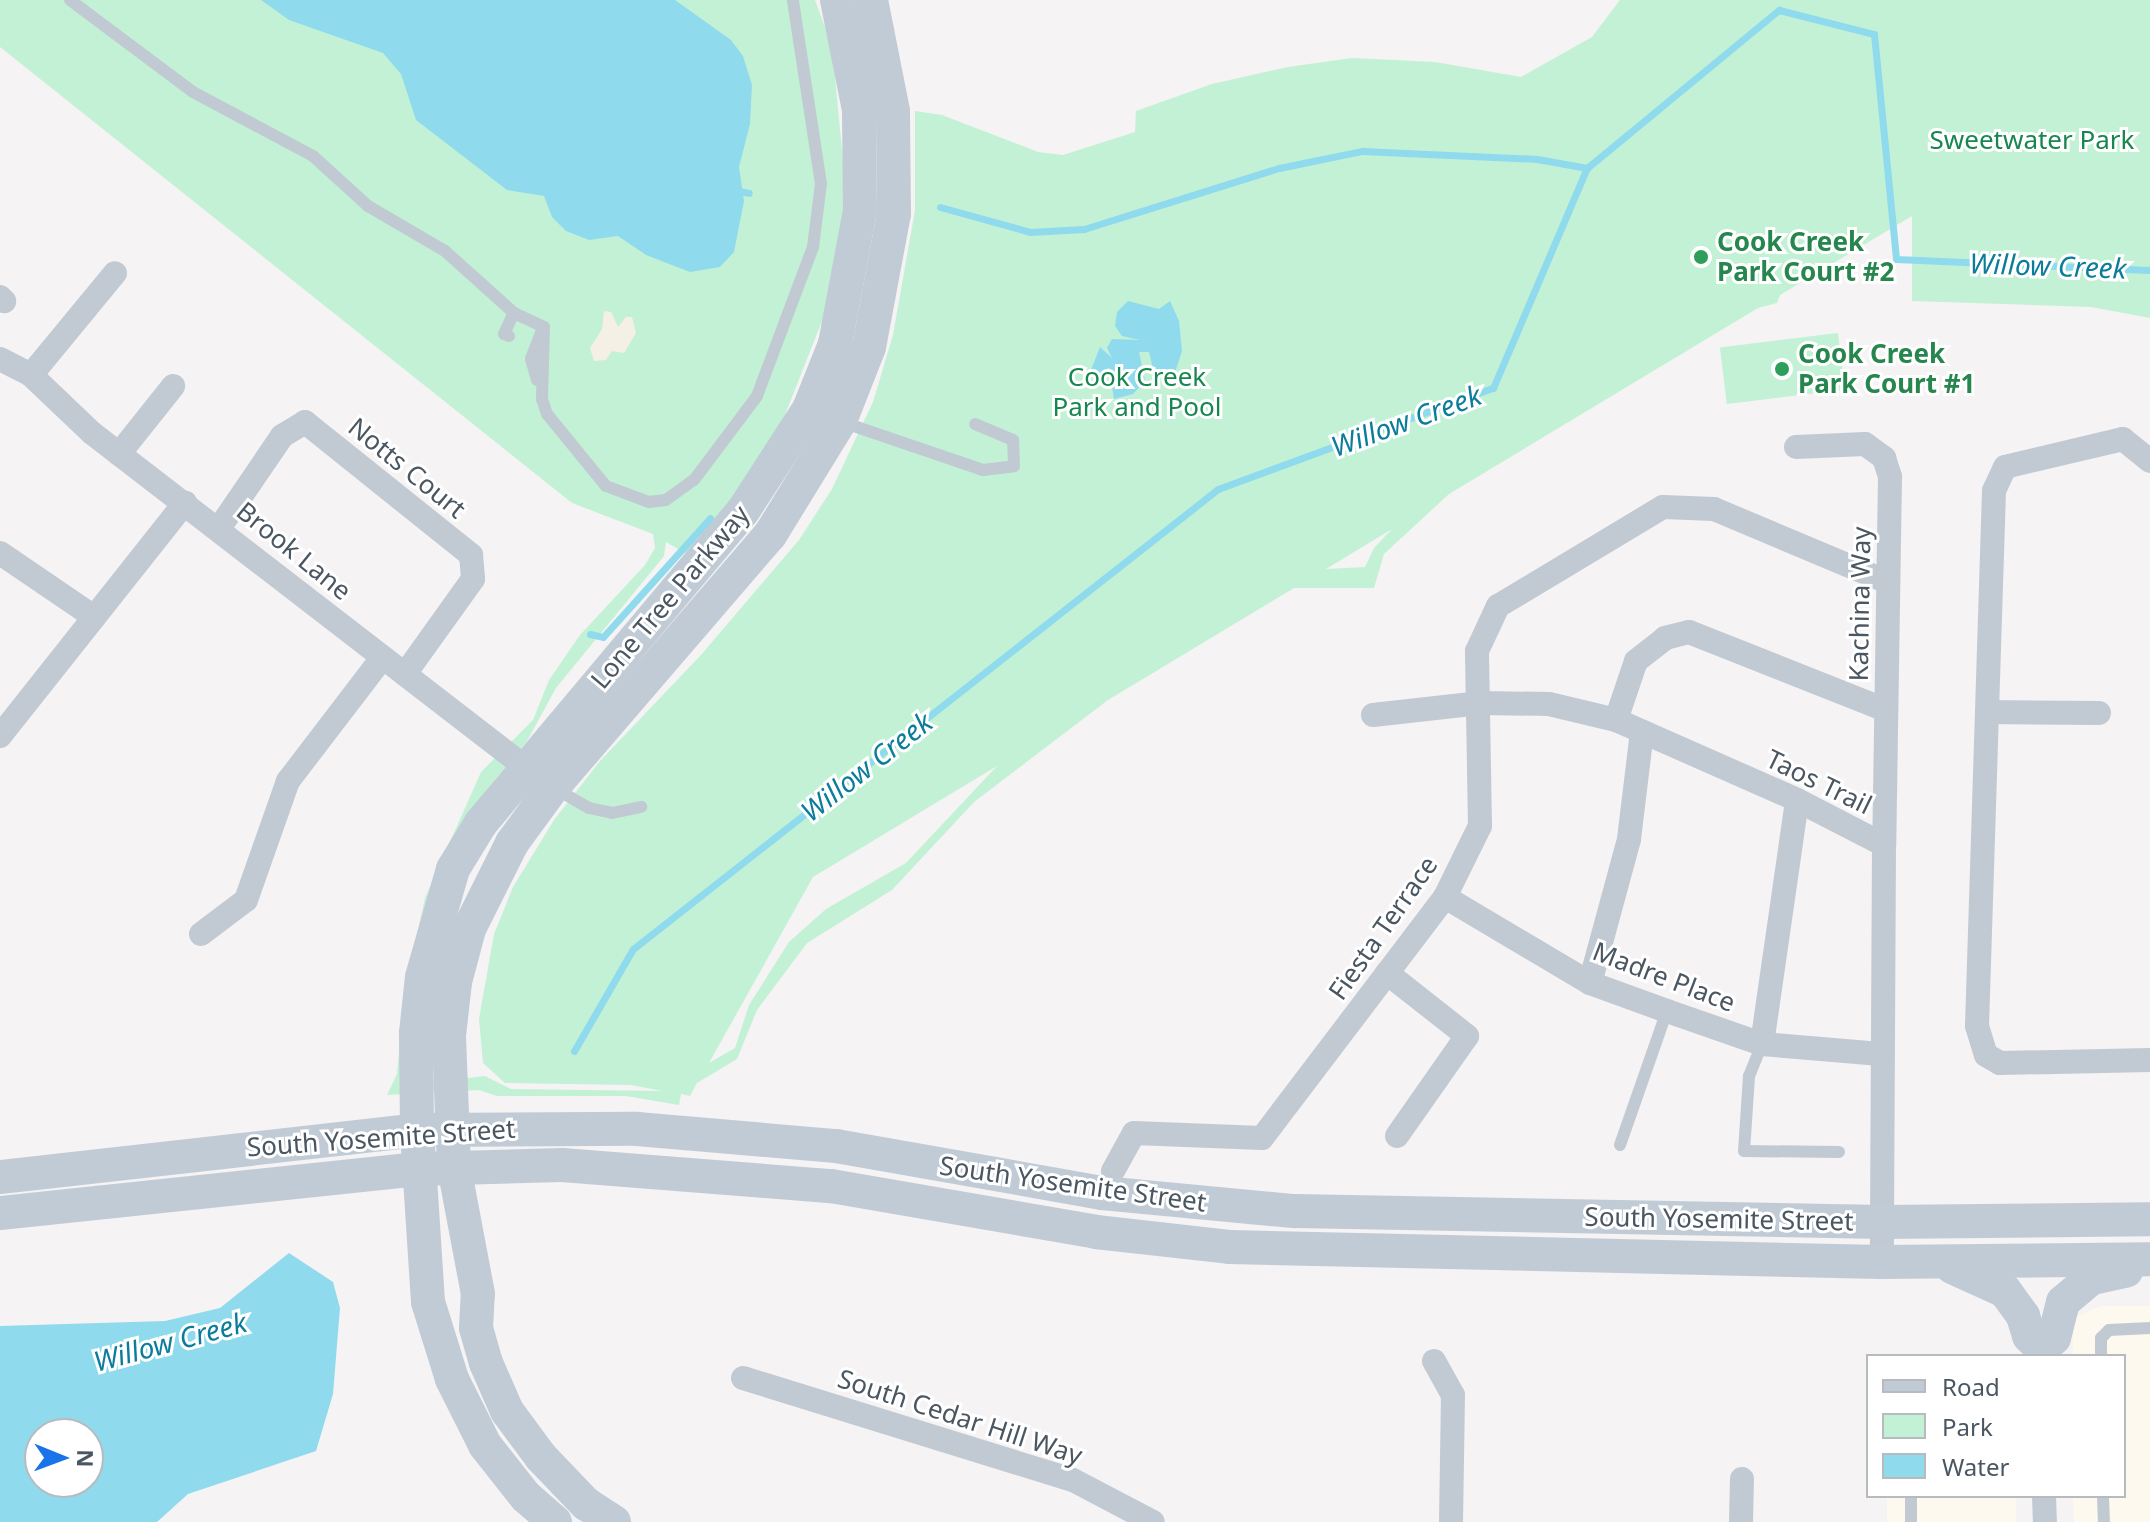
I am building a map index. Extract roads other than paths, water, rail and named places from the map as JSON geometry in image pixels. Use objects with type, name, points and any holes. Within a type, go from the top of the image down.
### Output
[{"type":"main road","name":"Lone Tree Parkway","points":[[614,1522],[586,1504],[541,1457],[502,1399],[476,1328],[478,1294],[454,1167],[449,1035],[469,929],[512,843],[553,787],[770,535],[825,415],[860,211],[859,110],[837,0]]},
{"type":"main road","name":"Lone Tree Parkway","points":[[555,1522],[526,1497],[485,1445],[452,1379],[428,1302],[417,1130],[416,1033],[435,921],[453,869],[524,767],[825,415],[869,347],[894,214],[893,111],[871,0]]},
{"type":"main road","name":"South Yosemite Street","points":[[0,1177],[417,1130],[637,1129],[836,1146],[1102,1193],[1294,1211],[1882,1222],[2150,1219]]},
{"type":"main road","name":"South Yosemite Street","points":[[0,1213],[419,1169],[562,1165],[748,1177],[1096,1232],[1229,1247],[1882,1262],[2150,1262]]},
{"type":"main road","points":[[1941,1262],[2005,1291],[2023,1316],[2029,1336],[2042,1353],[2054,1338],[2063,1302],[2092,1278],[2150,1262]]},
{"type":"street","points":[[31,375],[115,273]]},
{"type":"street","name":"Brook Lane","points":[[0,359],[31,375],[119,454],[220,527],[382,658],[553,787]]},
{"type":"street","points":[[119,454],[173,386]]},
{"type":"street","name":"Notts Court","points":[[220,527],[282,436],[305,422],[471,555],[473,579],[405,674]]},
{"type":"street","points":[[2150,461],[2123,439],[2005,467],[1994,491],[1977,1026],[1986,1055],[2000,1063],[2150,1060]]},
{"type":"street","name":"Kachina Way","points":[[1796,447],[1865,444],[1884,458],[1890,477],[1884,845]]},
{"type":"street","points":[[0,736],[185,503]]},
{"type":"street","name":"Fiesta Terrace","points":[[1113,1171],[1134,1133],[1262,1138],[1445,897],[1480,826],[1477,651],[1498,606],[1663,507],[1714,509],[1888,582]]},
{"type":"street","points":[[0,553],[94,617]]},
{"type":"street","points":[[1616,720],[1636,661],[1665,638],[1689,632],[1886,710]]},
{"type":"street","points":[[201,934],[246,900],[288,781],[382,658]]},
{"type":"street","name":"Taos Trail","points":[[1373,715],[1480,703],[1549,704],[1616,720],[1797,800],[1884,845],[1882,1262]]},
{"type":"street","points":[[1987,712],[2099,713]]},
{"type":"street","points":[[1590,983],[1629,839],[1642,732]]},
{"type":"street","points":[[1762,1044],[1797,800]]},
{"type":"street","name":"Madre Place","points":[[1445,897],[1590,983],[1667,1011],[1762,1044],[1881,1054]]},
{"type":"street","points":[[1387,973],[1467,1036],[1397,1136]]},
{"type":"street","points":[[1434,1361],[1453,1395],[1451,1522]]},
{"type":"street","name":"South Cedar Hill Way","points":[[743,1378],[1073,1480],[1153,1522]]},
{"type":"street","points":[[1741,1522],[1742,1479]]},
{"type":"street","points":[[2044,1498],[2045,1522]]},
{"type":"lane","points":[[70,0],[193,92],[313,156],[386,219],[464,264],[514,313],[543,327],[547,338],[542,399],[554,425],[606,486],[635,501],[649,502],[666,500],[694,480],[757,396],[813,247],[822,202],[793,0]]},
{"type":"lane","points":[[509,336],[504,334],[514,313]]},
{"type":"lane","points":[[825,415],[983,470],[1014,466],[1017,455],[1013,440],[975,424]]},
{"type":"lane","points":[[553,787],[589,808],[612,813],[641,807]]},
{"type":"lane","points":[[1620,1145],[1667,1011]]},
{"type":"lane","points":[[1762,1044],[1749,1076],[1744,1151],[1839,1152]]},
{"type":"lane","points":[[2101,1354],[2101,1338],[2109,1330],[2150,1328]]},
{"type":"lane","points":[[1911,1498],[1911,1522]]},
{"type":"lane","points":[[2103,1498],[2104,1522]]},
{"type":"water","points":[[261,0],[675,0],[731,40],[743,56],[752,85],[750,124],[739,167],[744,201],[734,252],[720,267],[690,272],[646,255],[618,236],[589,240],[566,231],[552,217],[544,196],[507,190],[416,120],[401,74],[383,53],[289,20]]},
{"type":"water","points":[[1128,301],[1159,309],[1170,301],[1179,321],[1182,351],[1172,382],[1153,369],[1149,352],[1139,352],[1145,381],[1133,394],[1114,399],[1109,367],[1101,376],[1089,375],[1100,347],[1112,358],[1107,348],[1112,339],[1140,340],[1122,336],[1115,326],[1117,312]]},
{"type":"water","points":[[289,1253],[333,1282],[340,1308],[333,1394],[316,1451],[188,1494],[157,1522],[0,1522],[0,1326],[165,1321],[220,1308]]},
{"type":"waterway","name":"Willow Creek","points":[[574,1051],[633,949],[1218,489],[1493,388],[1587,168],[1779,10],[1874,34],[1896,259],[2150,270]]},
{"type":"waterway","points":[[940,207],[1030,232],[1084,229],[1279,168],[1362,151],[1537,159],[1587,168]]},
{"type":"waterway","points":[[734,190],[749,193]]},
{"type":"waterway","points":[[590,634],[603,637],[710,518]]},
{"type":"place","name":"Cook Creek Park Court #2","points":[[1701,257]]},
{"type":"place","name":"Cook Creek Park Court #1","points":[[1782,369]]},
{"type":"park label","name":"Sweetwater Park","points":[[2032,140]]},
{"type":"park label","name":"Cook Creek Park and Pool","points":[[1137,392]]}]
